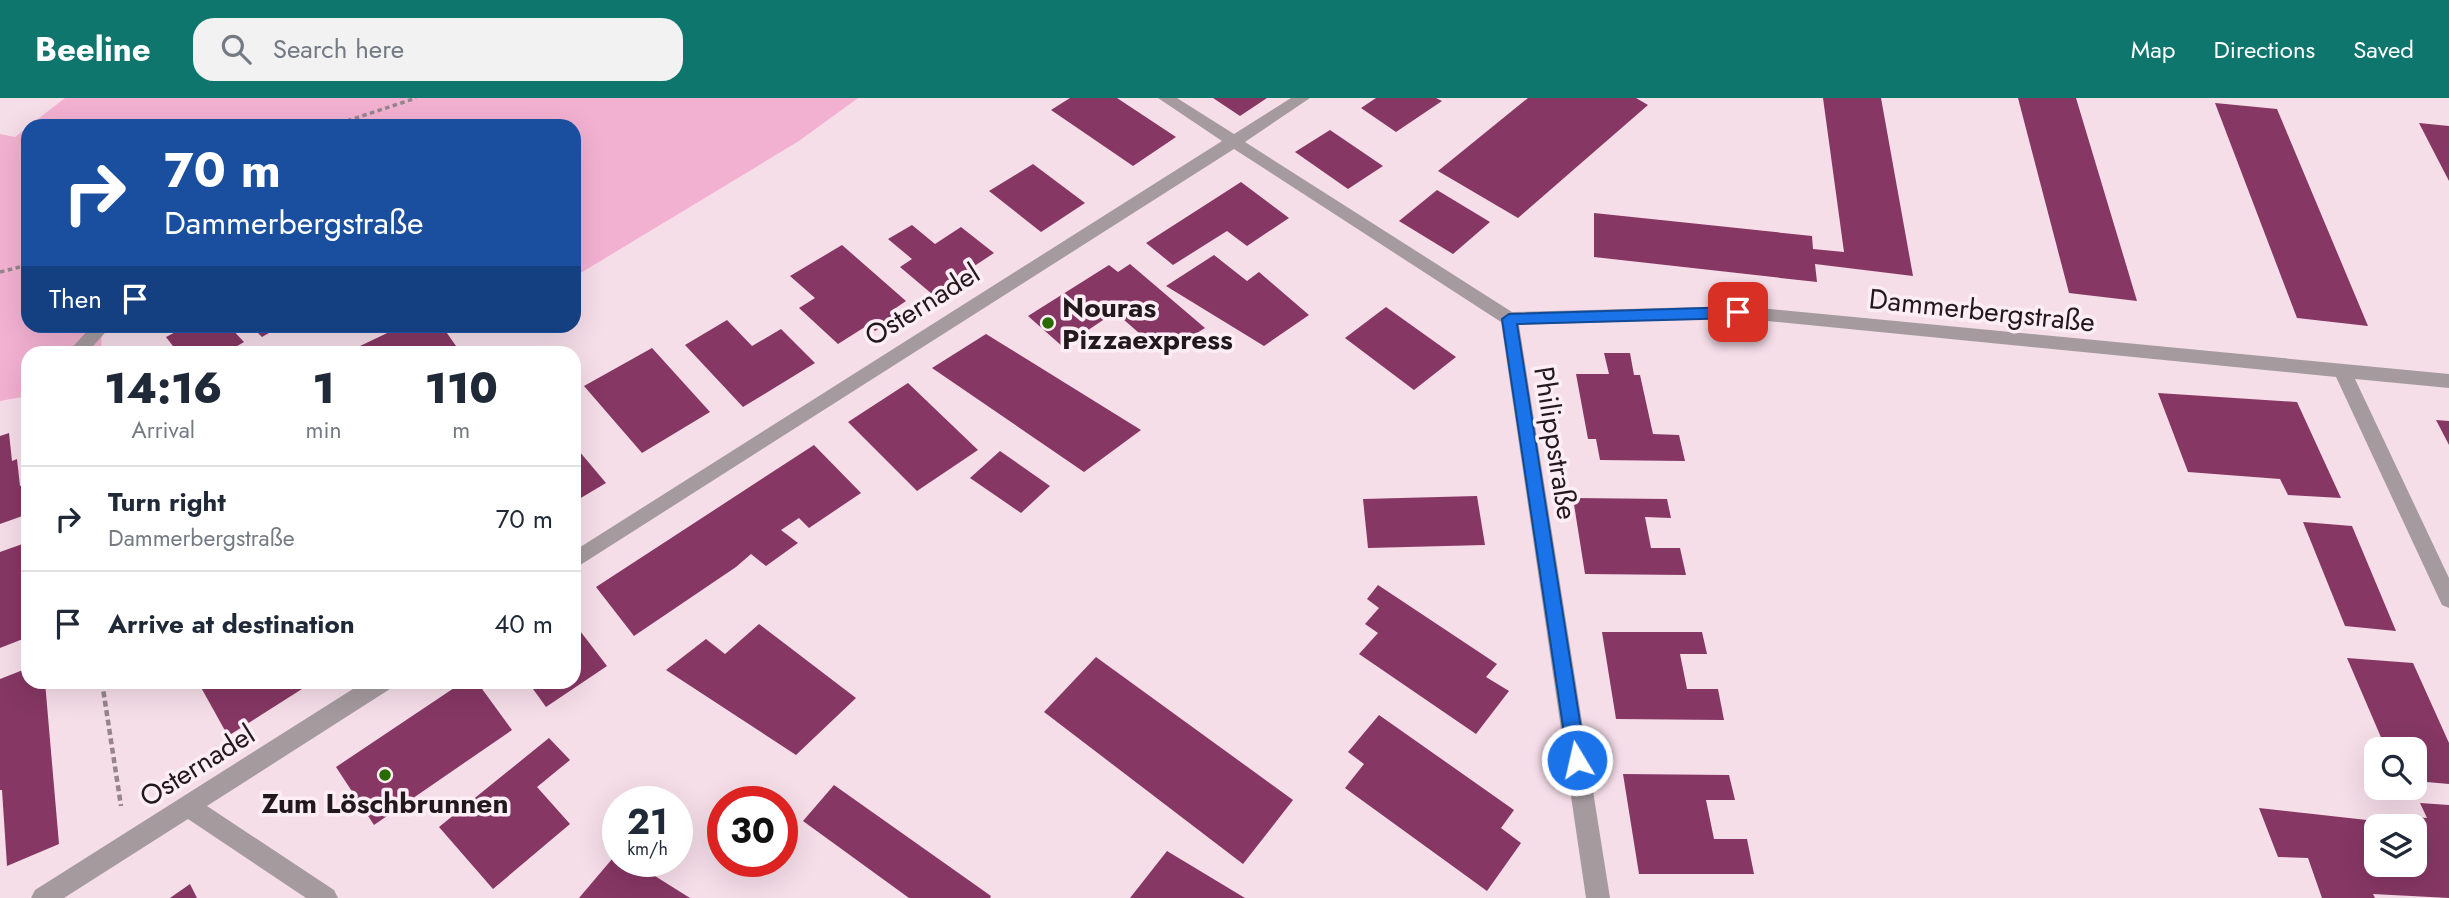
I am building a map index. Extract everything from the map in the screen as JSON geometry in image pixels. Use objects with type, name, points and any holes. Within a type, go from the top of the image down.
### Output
[{"type":"street","points":[[1166,98],[1509,319]]},
{"type":"street","name":"Osternadel","points":[[581,557],[1302,98]]},
{"type":"street","name":"Dammerbergstraße","points":[[1509,319],[1738,312],[2449,381]]},
{"type":"street","name":"Philippstraße","points":[[1509,319],[1598,898]]},
{"type":"street","points":[[2342,371],[2449,599]]},
{"type":"street","name":"Osternadel","points":[[43,898],[372,689]]},
{"type":"street","points":[[188,806],[326,898]]},
{"type":"lane","points":[[83,346],[95,333]]},
{"type":"path","points":[[353,119],[416,98]]},
{"type":"path","points":[[0,272],[21,267]]},
{"type":"path","points":[[103,689],[127,845]]},
{"type":"shaded area","points":[[65,98],[858,98],[799,141],[581,273],[581,119],[38,119]]},
{"type":"shaded area","points":[[21,132],[21,333],[102,333],[101,346],[21,346],[21,397],[0,401],[0,134],[15,137]]},
{"type":"building","points":[[1070,98],[1117,98],[1176,137],[1133,166],[1051,110]]},
{"type":"building","points":[[1213,98],[1267,98],[1240,116]]},
{"type":"building","points":[[1376,98],[1436,98],[1442,101],[1396,132],[1361,108]]},
{"type":"building","points":[[1528,98],[1636,98],[1648,105],[1518,218],[1438,171]]},
{"type":"building","points":[[1823,98],[1881,98],[1913,276],[1815,264],[1817,282],[1594,257],[1594,213],[1812,236],[1813,249],[1844,252]]},
{"type":"building","points":[[2018,98],[2076,98],[2137,301],[2069,293]]},
{"type":"building","points":[[2215,103],[2277,109],[2368,326],[2297,318]]},
{"type":"building","points":[[2419,123],[2449,126],[2449,181],[2436,156]]},
{"type":"building","points":[[1330,130],[1383,166],[1348,189],[1295,152]]},
{"type":"building","points":[[1033,164],[1085,203],[1041,232],[989,191]]},
{"type":"building","points":[[1241,182],[1289,218],[1247,246],[1227,231],[1173,265],[1146,243]]},
{"type":"building","points":[[1437,190],[1490,222],[1453,254],[1399,221]]},
{"type":"building","points":[[912,225],[935,244],[961,227],[994,253],[932,294],[900,267],[912,259],[888,239]]},
{"type":"building","points":[[842,245],[906,301],[890,312],[896,317],[875,331],[868,325],[838,344],[799,308],[815,298],[790,276]]},
{"type":"building","points":[[1214,255],[1247,281],[1259,272],[1309,315],[1264,346],[1166,286]]},
{"type":"building","points":[[1130,264],[1205,328],[1163,354],[1115,312],[1063,347],[1028,316],[1109,265],[1118,272]]},
{"type":"building","points":[[1386,307],[1456,357],[1414,390],[1345,338]]},
{"type":"building","points":[[727,320],[752,346],[781,329],[815,363],[743,407],[685,345]]},
{"type":"building","points":[[174,333],[236,333],[244,342],[237,346],[173,346],[166,337]]},
{"type":"building","points":[[387,333],[447,333],[456,346],[360,346]]},
{"type":"building","points":[[986,334],[1141,430],[1084,472],[932,368]]},
{"type":"building","points":[[652,348],[710,412],[642,453],[584,386]]},
{"type":"building","points":[[1604,353],[1630,353],[1634,375],[1640,375],[1653,434],[1679,435],[1685,461],[1600,460],[1596,439],[1588,439],[1576,374],[1609,374]]},
{"type":"building","points":[[908,383],[978,450],[917,491],[848,422]]},
{"type":"building","points":[[2158,393],[2297,402],[2341,498],[2288,495],[2280,479],[2188,472]]},
{"type":"building","points":[[2436,420],[2449,421],[2449,445]]},
{"type":"building","points":[[9,433],[12,461],[17,459],[21,486],[21,516],[0,524],[0,436]]},
{"type":"building","points":[[814,445],[861,493],[809,528],[799,518],[781,530],[798,543],[766,566],[751,554],[634,636],[596,587]]},
{"type":"building","points":[[1000,451],[1050,486],[1021,513],[970,478]]},
{"type":"building","points":[[581,453],[606,483],[581,498]]},
{"type":"building","points":[[1477,496],[1485,545],[1368,548],[1363,499]]},
{"type":"building","points":[[1573,498],[1667,499],[1671,518],[1645,517],[1651,548],[1680,548],[1686,575],[1585,574]]},
{"type":"building","points":[[2303,522],[2352,526],[2396,631],[2345,626]]},
{"type":"building","points":[[21,544],[21,640],[0,648],[0,552]]},
{"type":"building","points":[[1378,585],[1497,664],[1486,677],[1509,691],[1476,734],[1359,654],[1378,633],[1365,624],[1379,608],[1367,599]]},
{"type":"building","points":[[759,624],[856,698],[796,755],[666,670],[706,639],[725,654]]},
{"type":"building","points":[[581,632],[607,666],[581,683]]},
{"type":"building","points":[[1602,632],[1702,632],[1707,654],[1680,654],[1687,689],[1718,689],[1724,720],[1616,719]]},
{"type":"building","points":[[1096,657],[1293,800],[1243,864],[1044,712]]},
{"type":"building","points":[[2347,658],[2413,663],[2449,743],[2449,784],[2427,782],[2427,737],[2381,737]]},
{"type":"building","points":[[21,671],[21,689],[46,689],[59,844],[7,866],[0,790],[0,679]]},
{"type":"building","points":[[202,689],[302,689],[228,736]]},
{"type":"building","points":[[453,689],[482,689],[512,730],[374,825],[336,767]]},
{"type":"building","points":[[533,689],[573,689],[546,707]]},
{"type":"building","points":[[1379,715],[1514,810],[1501,828],[1521,843],[1487,891],[1345,788],[1364,764],[1348,752]]},
{"type":"building","points":[[549,738],[570,760],[537,787],[570,824],[493,889],[439,827]]},
{"type":"building","points":[[1623,774],[1729,775],[1735,800],[1706,800],[1714,839],[1747,839],[1754,874],[1639,874]]},
{"type":"building","points":[[834,785],[991,896],[990,898],[909,898],[803,821]]},
{"type":"building","points":[[2420,803],[2449,805],[2449,898],[2373,894],[2375,898],[2322,898],[2308,858],[2278,857],[2259,808],[2364,820],[2364,877],[2427,877],[2427,814]]},
{"type":"building","points":[[1167,851],[1245,898],[1130,898]]},
{"type":"building","points":[[602,871],[602,877],[657,877],[690,898],[579,898]]},
{"type":"building","points":[[190,884],[197,898],[170,898]]},
{"type":"place","name":"Nouras Pizzaexpress","points":[[1048,323]]},
{"type":"place","name":"Zum Löschbrunnen","points":[[385,775]]},
{"type":"route","points":[[1577,760],[1509,319],[1738,312]]}]
